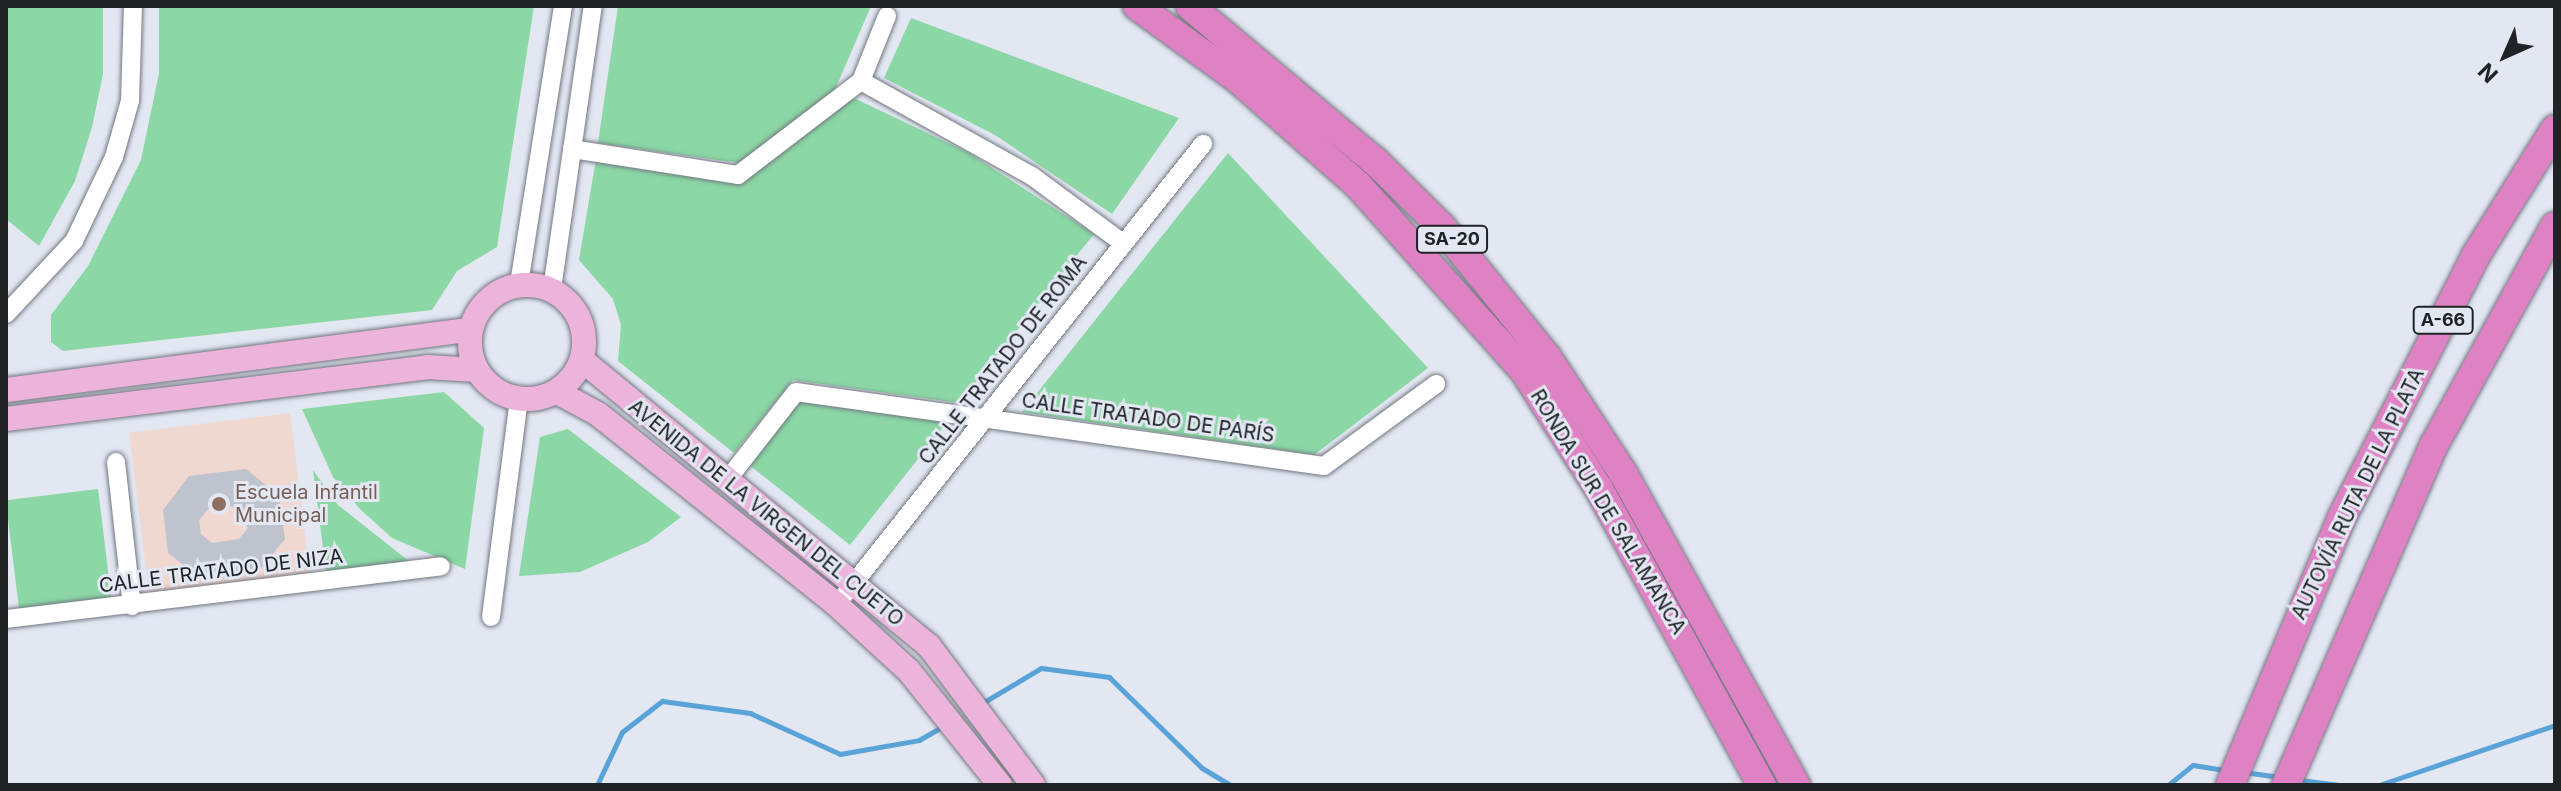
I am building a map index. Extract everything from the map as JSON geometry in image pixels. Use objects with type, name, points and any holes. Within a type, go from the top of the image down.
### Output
[{"type":"highway","name":"RONDA SUR DE SALAMANCA","points":[[1137,6],[1297,129],[1422,251],[1525,372],[1629,542],[1762,785]]},
{"type":"highway","name":"RONDA SUR DE SALAMANCA","points":[[1190,6],[1319,109],[1441,226],[1547,357],[1653,526],[1796,785]]},
{"type":"highway","name":"AUTOVÍA RUTA DE LA PLATA","points":[[2230,785],[2342,517],[2476,255],[2555,129]]},
{"type":"highway","name":"A-66","points":[[2286,785],[2388,546],[2555,226]]},
{"type":"main road","points":[[519,284],[552,289],[583,329],[582,360],[557,392],[519,399],[492,388],[476,370],[470,330],[479,309],[519,284]]},
{"type":"main road","points":[[6,390],[470,330]]},
{"type":"main road","name":"AVENIDA DE LA VIRGEN DEL CUETO","points":[[582,360],[856,580],[929,646],[1028,777]]},
{"type":"main road","points":[[6,419],[427,367],[476,370]]},
{"type":"main road","name":"AVENIDA DE LA VIRGEN DEL CUETO","points":[[557,392],[598,414],[837,605],[909,671],[1000,785]]},
{"type":"street","points":[[6,314],[38,288],[74,241],[108,170],[130,101],[133,6]]},
{"type":"street","points":[[519,284],[563,6]]},
{"type":"street","points":[[552,289],[593,6]]},
{"type":"street","points":[[572,149],[738,175],[861,81],[887,16]]},
{"type":"street","points":[[861,81],[1032,176],[1123,243]]},
{"type":"street","name":"CALLE TRATADO DE ROMA","points":[[837,605],[1203,144]]},
{"type":"street","name":"CALLE TRATADO DE PARÍS","points":[[728,479],[796,392],[1324,466],[1436,384]]},
{"type":"street","points":[[491,617],[519,399]]},
{"type":"street","points":[[116,462],[132,606]]},
{"type":"street","name":"CALLE TRATADO DE NIZA","points":[[6,619],[441,566]]},
{"type":"shaded area","name":"Escuela Infantil Municipal","points":[[290,413],[310,576],[149,596],[129,433]]},
{"type":"green space","points":[[6,6],[103,6],[103,74],[92,127],[75,181],[39,246],[6,219]]},
{"type":"green space","points":[[159,6],[534,6],[497,247],[457,271],[432,310],[63,351],[51,342],[51,315],[88,266],[141,160],[159,73]]},
{"type":"green space","points":[[618,6],[871,6],[834,92],[739,163],[598,143]]},
{"type":"green space","points":[[911,18],[1179,118],[1112,214],[995,135],[884,78]]},
{"type":"green space","points":[[854,98],[969,153],[1094,234],[959,403],[793,380],[734,453],[618,361],[621,325],[613,299],[579,260],[596,159],[741,180]]},
{"type":"green space","points":[[1228,153],[1428,368],[1314,455],[1022,412]]},
{"type":"green space","points":[[444,392],[484,428],[465,569],[392,538],[360,509],[333,477],[302,409]]},
{"type":"green space","points":[[799,399],[948,421],[850,545],[748,464]]},
{"type":"green space","points":[[568,429],[681,517],[648,542],[580,572],[519,576],[540,437]]},
{"type":"green space","points":[[313,470],[338,505],[410,562],[326,571]]},
{"type":"green space","points":[[98,489],[111,598],[19,610],[6,500]]},
{"type":"building","points":[[246,469],[279,496],[285,539],[258,572],[202,579],[168,553],[163,510],[189,476]],"holes":[[[235,506],[248,528],[239,539],[212,543],[201,534],[199,520],[208,509]]]},
{"type":"waterway","points":[[979,705],[1041,668],[1109,677],[1202,768],[1230,785]]},
{"type":"waterway","points":[[597,785],[622,732],[662,701],[750,713],[840,754],[919,740],[943,726]]},
{"type":"waterway","points":[[2379,785],[2555,725]]},
{"type":"waterway","points":[[2168,785],[2193,765],[2226,770]]},
{"type":"waterway","points":[[2244,772],[2278,777]]},
{"type":"waterway","points":[[2300,780],[2338,785]]},
{"type":"place","name":"Escuela Infantil Municipal","points":[[219,504]]}]
